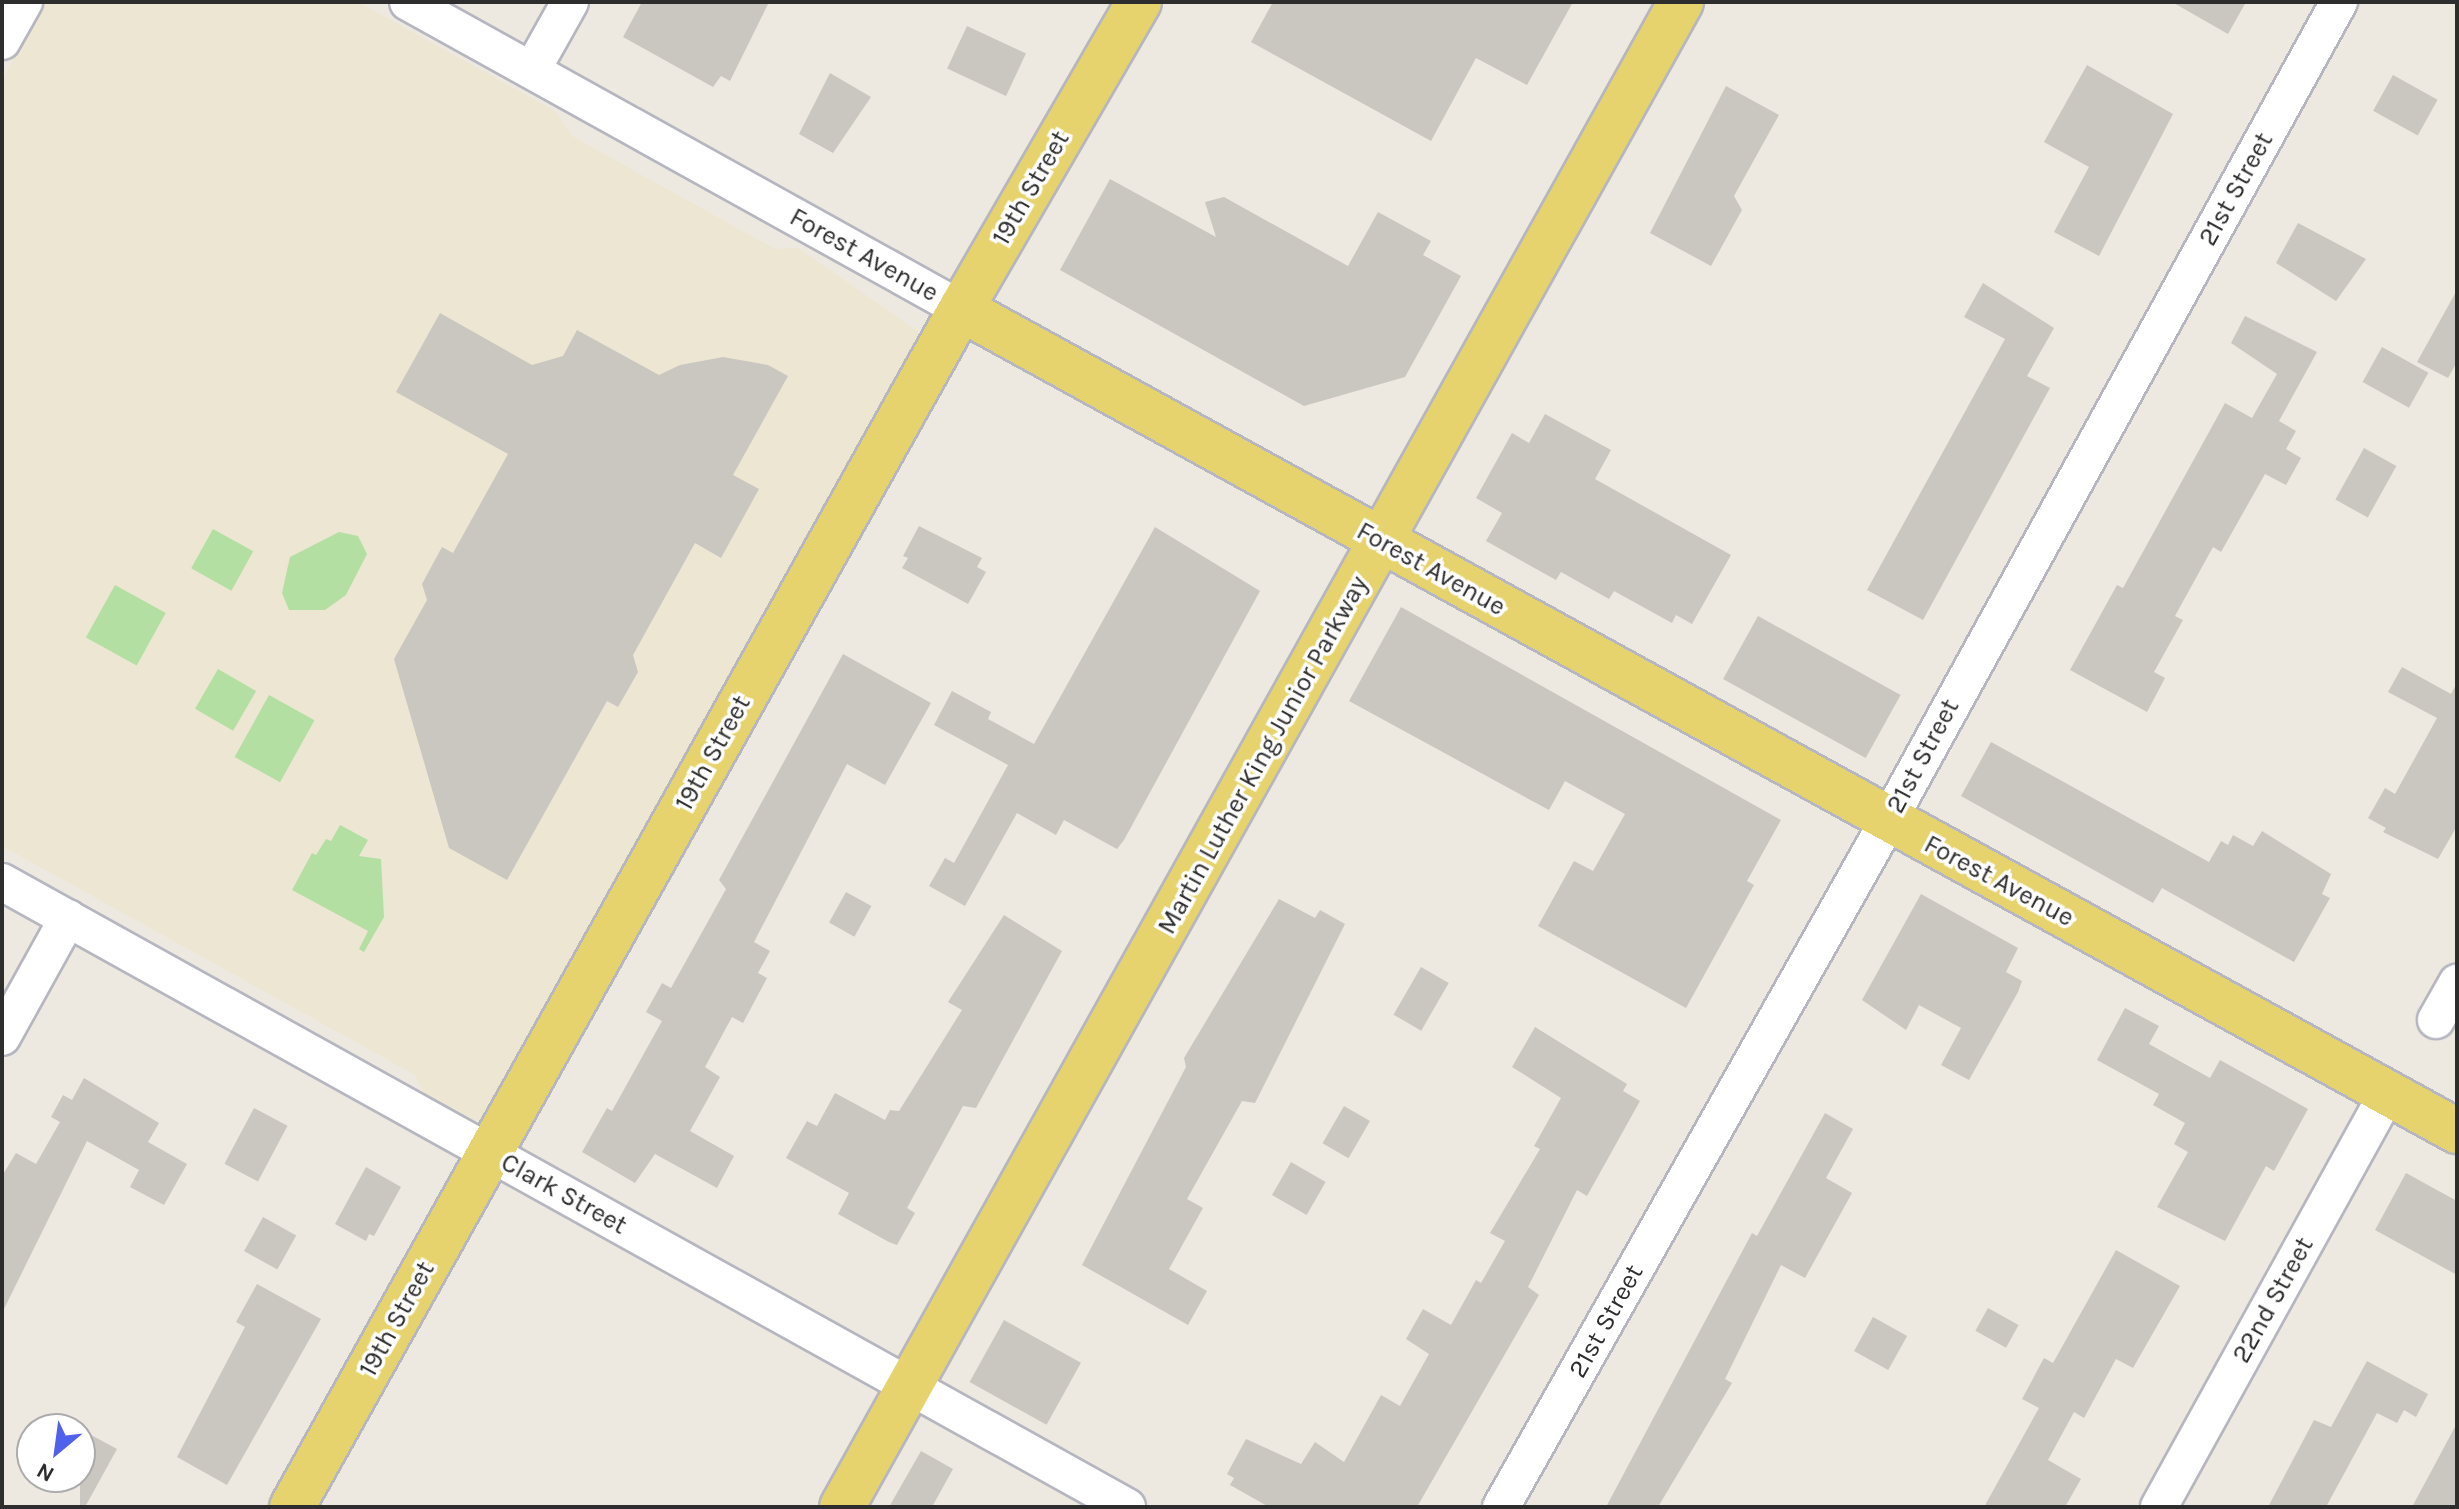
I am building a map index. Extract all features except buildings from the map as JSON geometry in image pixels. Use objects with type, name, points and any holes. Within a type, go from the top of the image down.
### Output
[{"type":"main road","name":"19th Street","points":[[292,1507],[961,309],[1139,2]]},
{"type":"main road","name":"Martin Luther King Junior Parkway","points":[[842,1507],[1681,2]]},
{"type":"main road","name":"Forest Avenue","points":[[961,309],[2457,1131]]},
{"type":"street","points":[[2,41],[24,2]]},
{"type":"street","name":"Forest Avenue","points":[[408,2],[961,309]]},
{"type":"street","points":[[532,70],[570,2]]},
{"type":"street","name":"21st Street","points":[[1501,1507],[1888,821],[2339,2]]},
{"type":"street","name":"Clark Street","points":[[2,882],[1127,1507]]},
{"type":"street","points":[[2,1037],[68,918]]},
{"type":"street","points":[[2436,1020],[2457,983]]},
{"type":"street","name":"22nd Street","points":[[2159,1507],[2388,1092]]},
{"type":"shaded area","points":[[45,2],[358,2],[555,111],[572,136],[775,249],[798,248],[918,331],[916,344],[480,1122],[424,1095],[415,1075],[2,846],[2,80]]},
{"type":"green space","points":[[213,529],[253,551],[231,591],[191,568]]},
{"type":"green space","points":[[339,532],[358,536],[367,554],[346,595],[325,610],[289,610],[282,593],[290,557]]},
{"type":"green space","points":[[115,585],[166,613],[137,666],[86,637]]},
{"type":"green space","points":[[218,669],[256,691],[233,731],[195,709]]},
{"type":"green space","points":[[269,695],[314,720],[280,782],[235,757]]},
{"type":"green space","points":[[340,825],[368,840],[359,856],[381,859],[384,917],[364,952],[359,949],[368,931],[292,890],[312,853],[316,855],[326,839],[331,841]]}]
